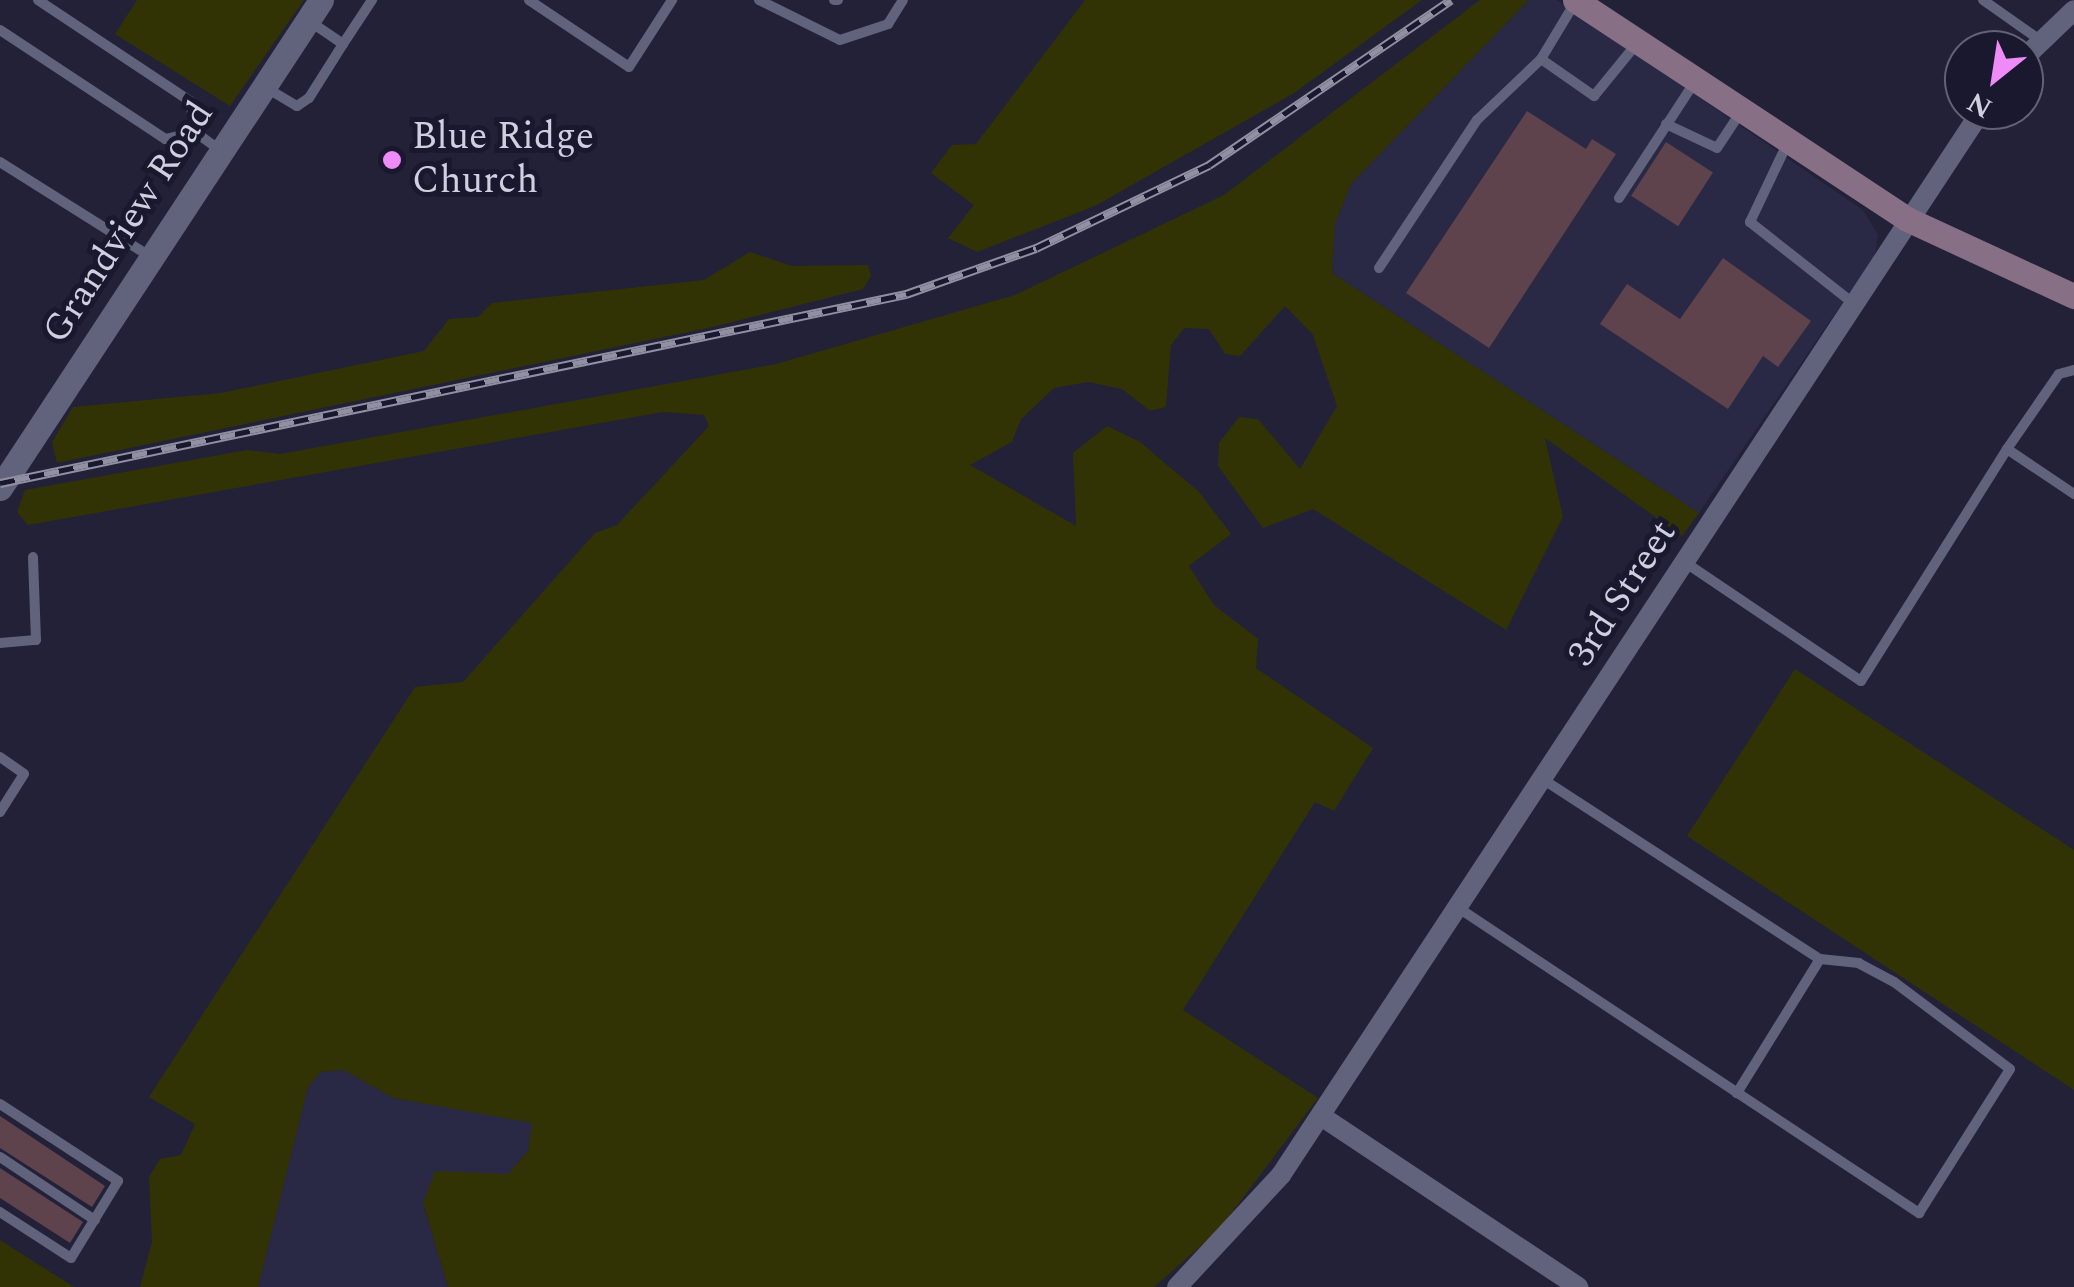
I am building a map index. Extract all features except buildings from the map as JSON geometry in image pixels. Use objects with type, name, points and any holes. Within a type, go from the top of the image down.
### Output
[{"type":"main road","points":[[1576,0],[1907,219],[2074,296]]},
{"type":"street","name":"Grandview Road","points":[[0,488],[315,10]]},
{"type":"street","points":[[2044,36],[2074,10]]},
{"type":"street","name":"3rd Street","points":[[1177,1287],[1244,1223],[1322,1116],[1968,130]]},
{"type":"street","points":[[1322,1116],[1578,1287]]},
{"type":"lane","points":[[38,0],[190,101],[195,132],[222,151]]},
{"type":"lane","points":[[264,86],[297,106],[372,0]]},
{"type":"lane","points":[[529,0],[629,68],[672,0]]},
{"type":"lane","points":[[760,0],[840,40],[888,24],[904,0]]},
{"type":"lane","points":[[778,12],[786,0]]},
{"type":"lane","points":[[1379,268],[1477,120],[1541,59],[1576,0]]},
{"type":"lane","points":[[1984,0],[2026,30]]},
{"type":"lane","points":[[315,10],[343,44]]},
{"type":"lane","points":[[0,30],[165,139],[195,132]]},
{"type":"lane","points":[[1541,59],[1594,96],[1639,42]]},
{"type":"lane","points":[[1618,198],[1696,79]]},
{"type":"lane","points":[[1666,124],[1717,148],[1742,110]]},
{"type":"lane","points":[[1789,140],[1750,222],[1756,235],[1853,303]]},
{"type":"lane","points":[[0,162],[152,258]]},
{"type":"lane","points":[[1686,563],[1861,682],[2006,449],[2059,374],[2074,370]]},
{"type":"lane","points":[[2006,449],[2074,494]]},
{"type":"lane","points":[[0,643],[36,640],[33,556]]},
{"type":"lane","points":[[0,757],[24,774],[0,812]]},
{"type":"lane","points":[[1460,909],[1919,1212],[2010,1069],[1894,982],[1858,964],[1820,959],[1544,780]]},
{"type":"lane","points":[[1737,1094],[1820,959]]},
{"type":"lane","points":[[0,1104],[118,1181],[71,1258],[0,1212]]},
{"type":"lane","points":[[0,1157],[94,1220]]},
{"type":"shaded area","points":[[137,0],[304,0],[230,106],[115,34]]},
{"type":"shaded area","points":[[1085,0],[1422,0],[1294,93],[1095,206],[977,252],[948,238],[974,205],[931,173],[952,145],[976,144]]},
{"type":"shaded area","points":[[1480,0],[1529,0],[1351,184],[1335,223],[1332,273],[1699,513],[1682,536],[1545,438],[1563,517],[1506,630],[1313,509],[1263,528],[1218,466],[1219,443],[1239,417],[1258,419],[1300,469],[1337,406],[1313,335],[1285,306],[1240,356],[1225,354],[1209,329],[1184,328],[1171,345],[1166,407],[1150,411],[1122,389],[1088,382],[1054,388],[1021,419],[1012,442],[970,465],[1076,526],[1073,453],[1107,426],[1140,442],[1199,492],[1231,534],[1189,566],[1214,605],[1258,639],[1256,668],[1373,748],[1334,811],[1315,802],[1183,1010],[1318,1098],[1218,1231],[1154,1287],[448,1287],[423,1203],[435,1171],[508,1174],[528,1151],[532,1123],[393,1098],[344,1070],[321,1072],[308,1087],[258,1287],[140,1287],[152,1242],[149,1177],[160,1159],[181,1155],[195,1124],[149,1097],[415,687],[463,682],[595,533],[617,525],[709,426],[704,415],[663,412],[28,525],[17,512],[25,490],[247,450],[280,454],[776,364],[1015,295],[1224,195]]},
{"type":"shaded area","points":[[1529,0],[1557,0],[1863,210],[1878,235],[1875,255],[1699,513],[1332,273],[1335,223],[1351,184]]},
{"type":"shaded area","points":[[750,252],[792,266],[868,265],[871,276],[863,289],[717,326],[57,463],[52,442],[73,407],[221,393],[424,351],[449,319],[478,317],[492,303],[704,280]]},
{"type":"shaded area","points":[[1795,669],[2074,850],[2074,1090],[1687,836]]},
{"type":"shaded area","points":[[344,1070],[393,1098],[533,1122],[528,1151],[508,1174],[423,1204],[448,1287],[258,1287],[308,1087],[321,1072]]},
{"type":"shaded area","points":[[0,1240],[74,1287],[0,1287]]},
{"type":"railway","points":[[0,483],[906,294],[1036,248],[1209,165],[1451,0]]},
{"type":"place","name":"Blue Ridge Church","points":[[392,160]]}]
